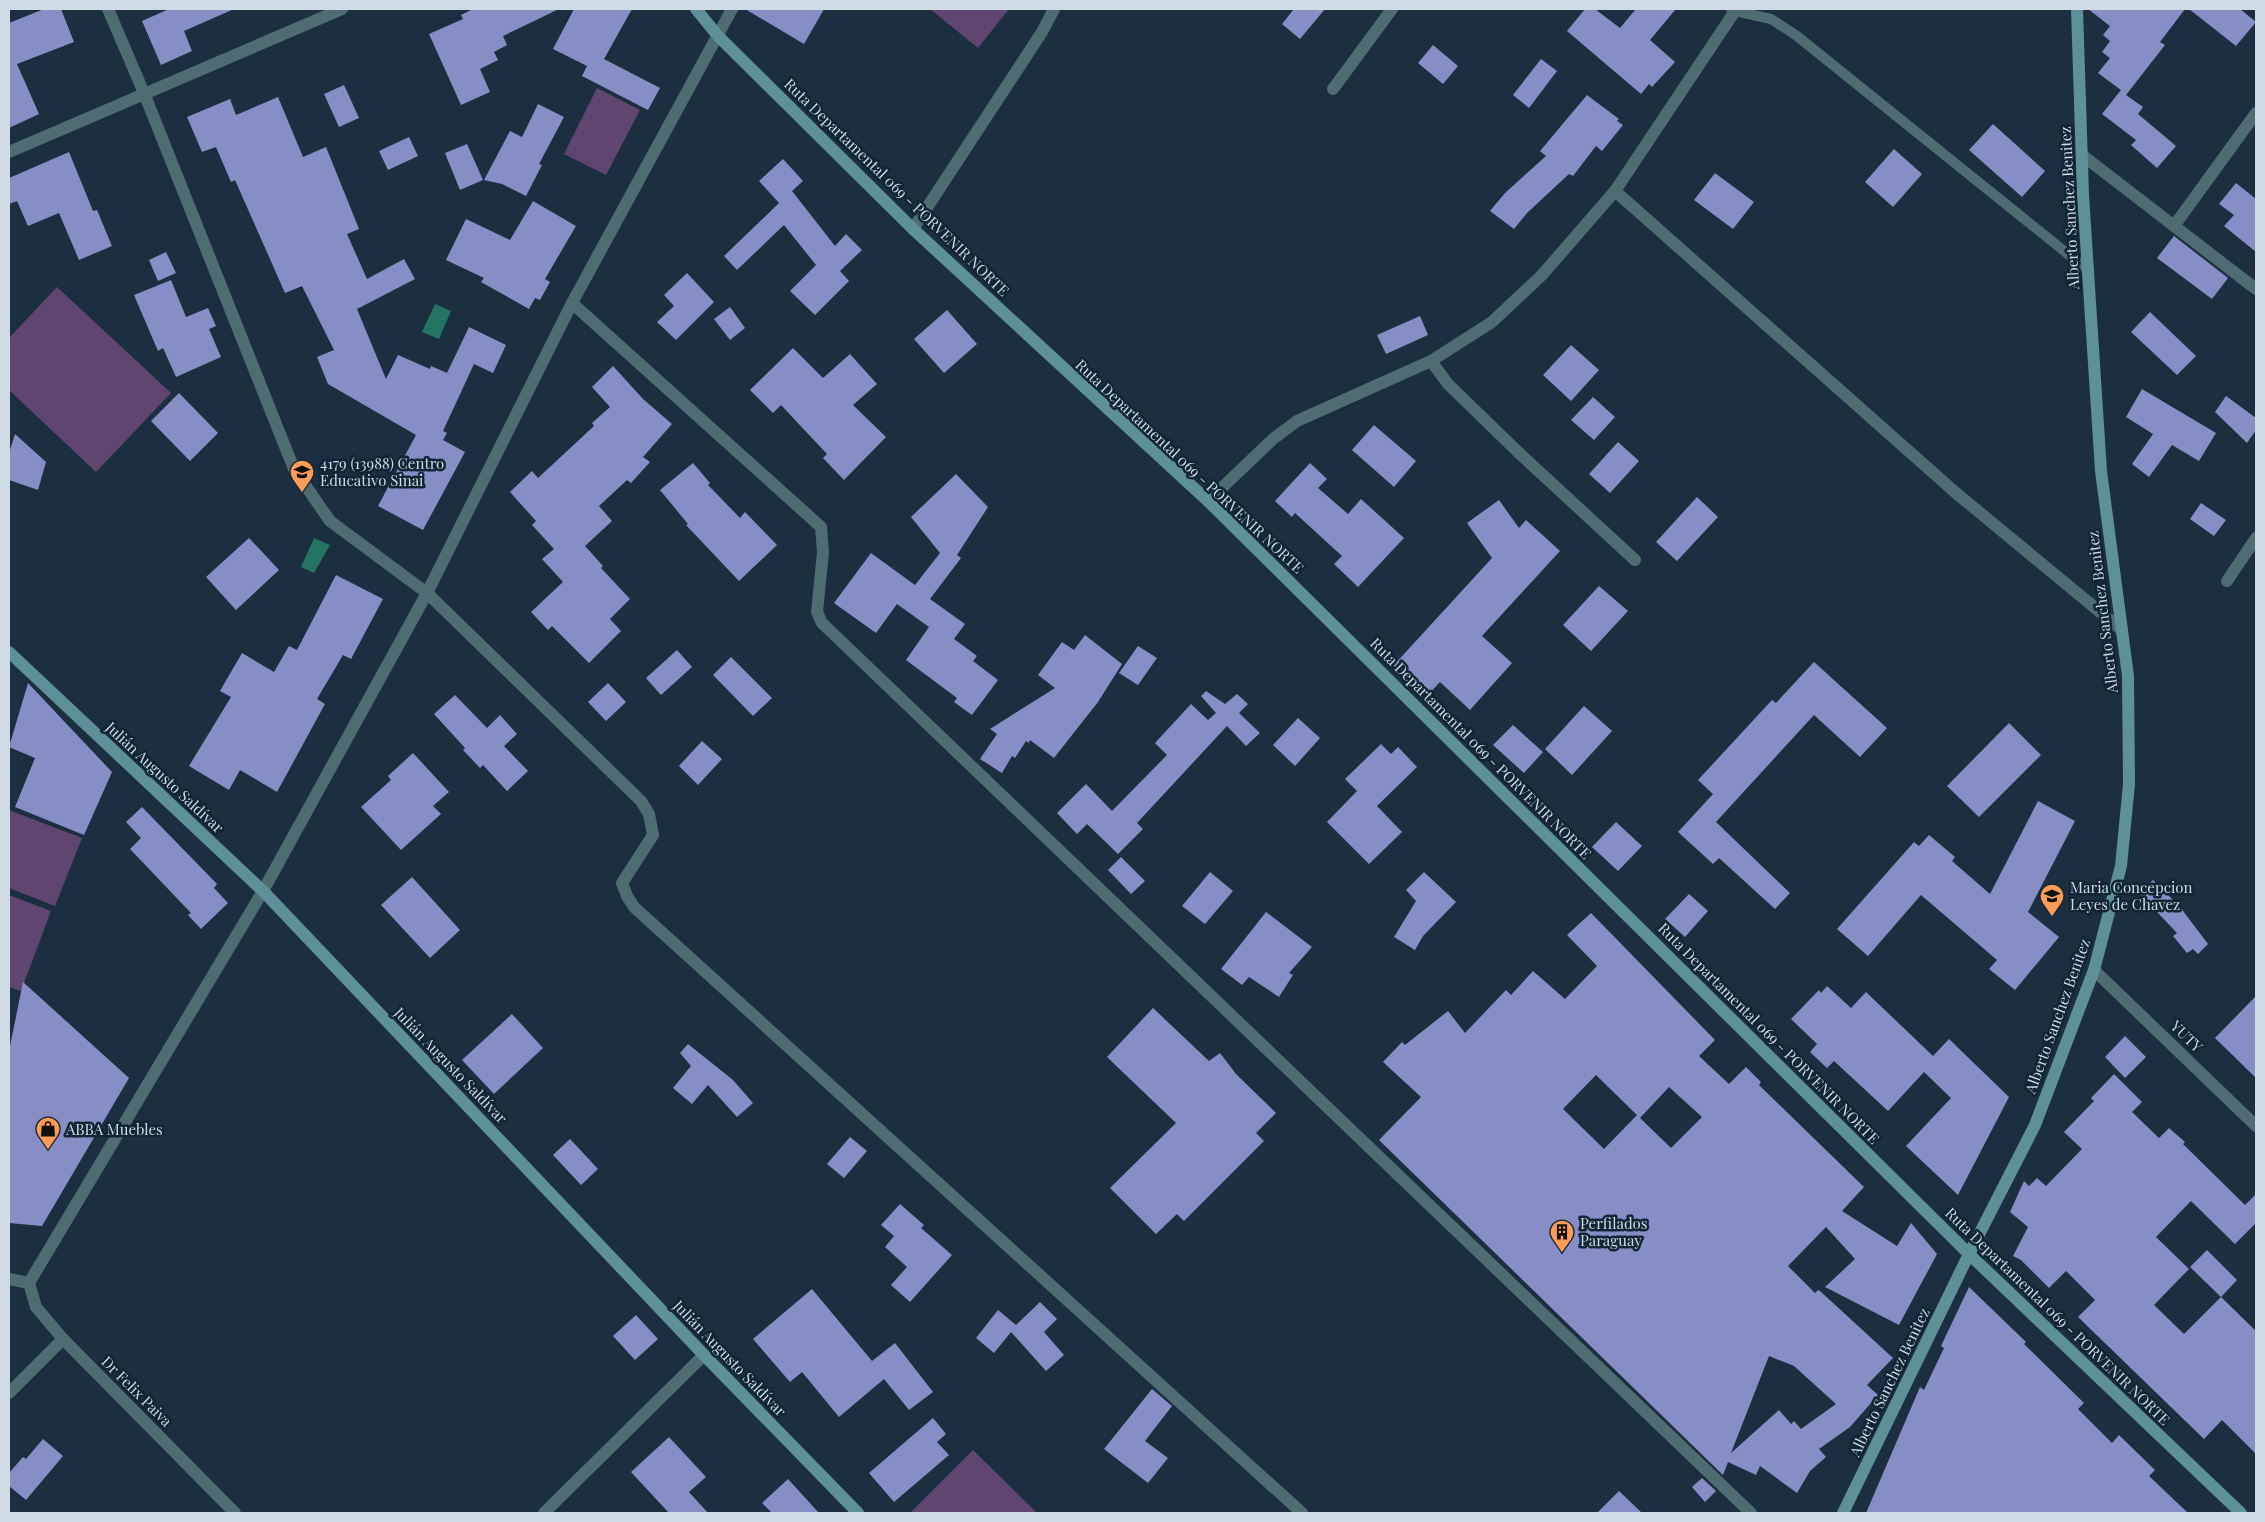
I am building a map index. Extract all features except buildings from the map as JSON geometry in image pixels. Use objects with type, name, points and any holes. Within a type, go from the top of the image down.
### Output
[{"type":"street","points":[[108,9],[144,93],[294,469],[330,521],[427,593],[641,801],[649,814],[653,836],[622,884],[634,907],[1302,1513]]},
{"type":"street","points":[[9,152],[342,9]]},
{"type":"street","name":"Ruta Departamental 069 - PORVENIR NORTE","points":[[696,9],[718,36],[913,229],[1208,501],[1969,1254],[2241,1513]]},
{"type":"street","points":[[9,1279],[29,1283],[263,892],[427,593],[572,303],[732,9]]},
{"type":"street","points":[[913,229],[1036,40],[1054,9]]},
{"type":"street","points":[[1333,89],[1392,9]]},
{"type":"street","name":"Alberto Sanchez Benitez","points":[[1843,1513],[1969,1254],[2035,1125],[2094,970],[2121,866],[2129,784],[2128,676],[2101,471],[2082,155],[2077,9]]},
{"type":"street","points":[[1208,501],[1273,439],[1297,421],[1432,361],[1492,322],[1542,275],[1615,191],[1734,10]]},
{"type":"street","points":[[2174,226],[2256,113]]},
{"type":"street","points":[[2082,155],[2256,289]]},
{"type":"street","points":[[1615,191],[1956,493],[2122,630]]},
{"type":"street","points":[[572,303],[821,527],[823,552],[817,612],[822,622],[1751,1513]]},
{"type":"street","points":[[1432,361],[1448,384],[1519,454],[1635,560]]},
{"type":"street","points":[[2226,581],[2256,538]]},
{"type":"street","name":"Julián Augusto Saldívar","points":[[9,652],[263,892],[704,1355],[858,1513]]},
{"type":"street","name":"YUTY","points":[[2094,970],[2256,1126]]},
{"type":"street","name":"Dr Felix Paiva","points":[[29,1283],[36,1307],[62,1339],[236,1513]]},
{"type":"street","points":[[9,1393],[62,1339]]},
{"type":"street","points":[[544,1513],[704,1355]]},
{"type":"lane","points":[[1734,10],[1771,19],[1797,36],[2089,271]]},
{"type":"shaded area","points":[[930,9],[1009,9],[978,48]]},
{"type":"shaded area","points":[[597,88],[640,110],[606,175],[564,154]]},
{"type":"shaded area","points":[[57,287],[171,393],[96,472],[9,390],[9,338]]},
{"type":"shaded area","points":[[435,304],[451,311],[439,339],[422,332]]},
{"type":"shaded area","points":[[314,538],[330,545],[314,573],[301,567]]},
{"type":"shaded area","points":[[9,810],[82,838],[55,906],[9,888]]},
{"type":"shaded area","points":[[9,895],[51,911],[21,991],[9,987]]},
{"type":"shaded area","points":[[973,1450],[1037,1513],[910,1513]]},
{"type":"place","name":"4179 (13988) Centro Educativo Sinai","points":[[302,493]]},
{"type":"place","name":"Maria Concepcion Leyes de Chavez","points":[[2052,917]]},
{"type":"place","name":"ABBA Muebles","points":[[48,1150]]},
{"type":"place","name":"Perfilados Paraguay","points":[[1562,1253]]}]
